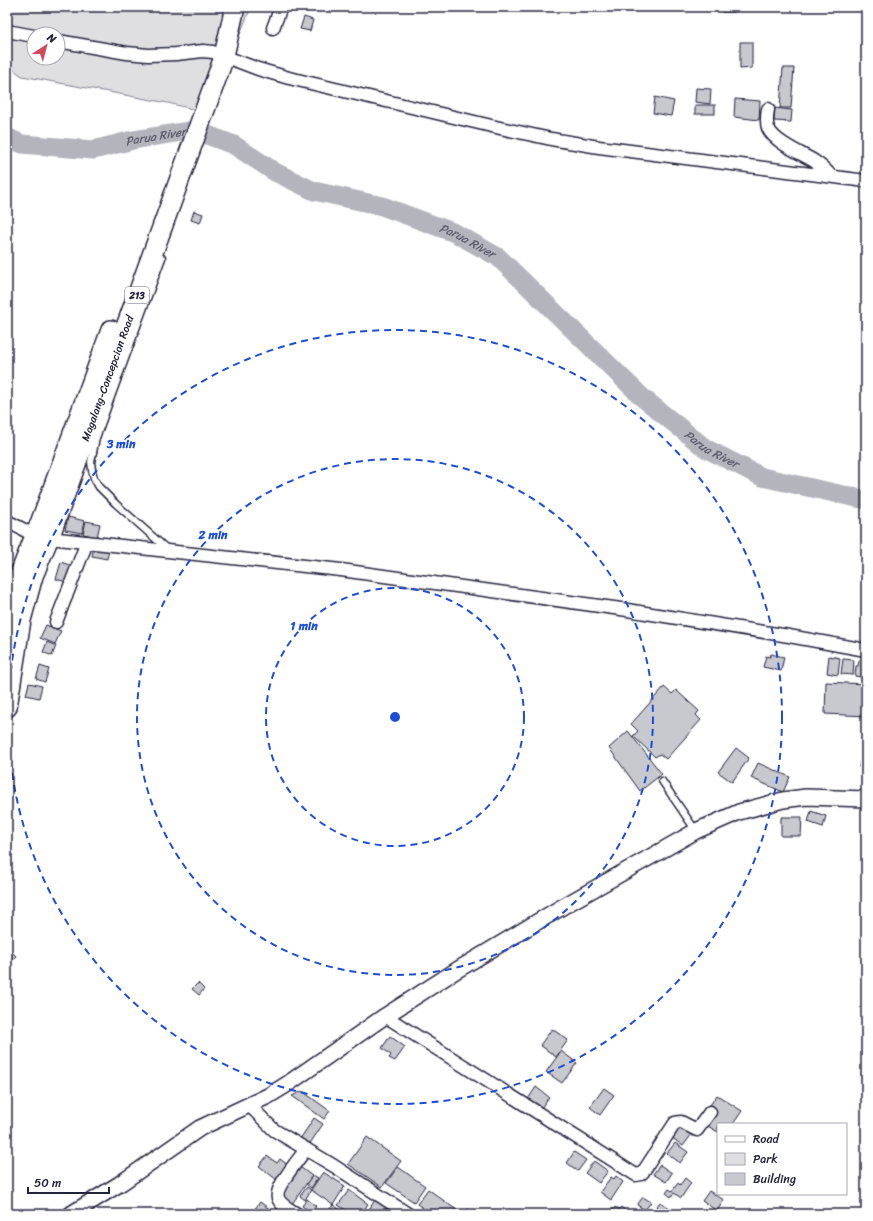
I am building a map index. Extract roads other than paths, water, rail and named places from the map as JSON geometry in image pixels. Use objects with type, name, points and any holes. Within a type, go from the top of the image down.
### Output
[{"type":"main road","name":"Magalang-Concepcion Road","points":[[217,56],[230,7]]},
{"type":"main road","name":"Magalang-Concepcion Road","points":[[7,707],[21,620],[44,532],[235,7]]},
{"type":"main road","name":"Magalang-Concepcion Road","points":[[7,658],[13,593],[20,572],[44,532]]},
{"type":"street","points":[[273,28],[281,7]]},
{"type":"street","points":[[7,31],[26,35]]},
{"type":"street","points":[[66,42],[127,53],[176,54],[203,51],[258,69],[314,84],[551,139],[866,180]]},
{"type":"street","points":[[768,109],[768,128],[772,133],[789,147],[815,162],[831,176]]},
{"type":"street","points":[[7,521],[44,532],[87,542],[318,567],[621,609],[866,650]]},
{"type":"street","points":[[56,622],[87,542]]},
{"type":"street","points":[[71,1214],[121,1183],[200,1128],[249,1105],[286,1085],[385,1016],[458,970],[562,907],[696,831],[738,812],[783,800],[806,797],[866,799]]},
{"type":"street","points":[[385,1016],[636,1175],[643,1172],[676,1124],[681,1122],[697,1130],[710,1112]]},
{"type":"street","points":[[249,1105],[274,1130],[334,1166],[408,1214]]},
{"type":"street","points":[[297,1214],[282,1203],[278,1199],[277,1195],[281,1185],[306,1149]]},
{"type":"lane","points":[[162,258],[96,438],[91,462],[94,478],[99,487],[170,552]]},
{"type":"lane","points":[[662,781],[696,831]]},
{"type":"waterway","name":"Parua River","points":[[7,137],[22,144],[93,150],[133,140],[194,130],[234,145],[275,172],[314,191],[382,206],[455,233],[498,257],[643,398],[705,448],[762,477],[866,500]]}]
